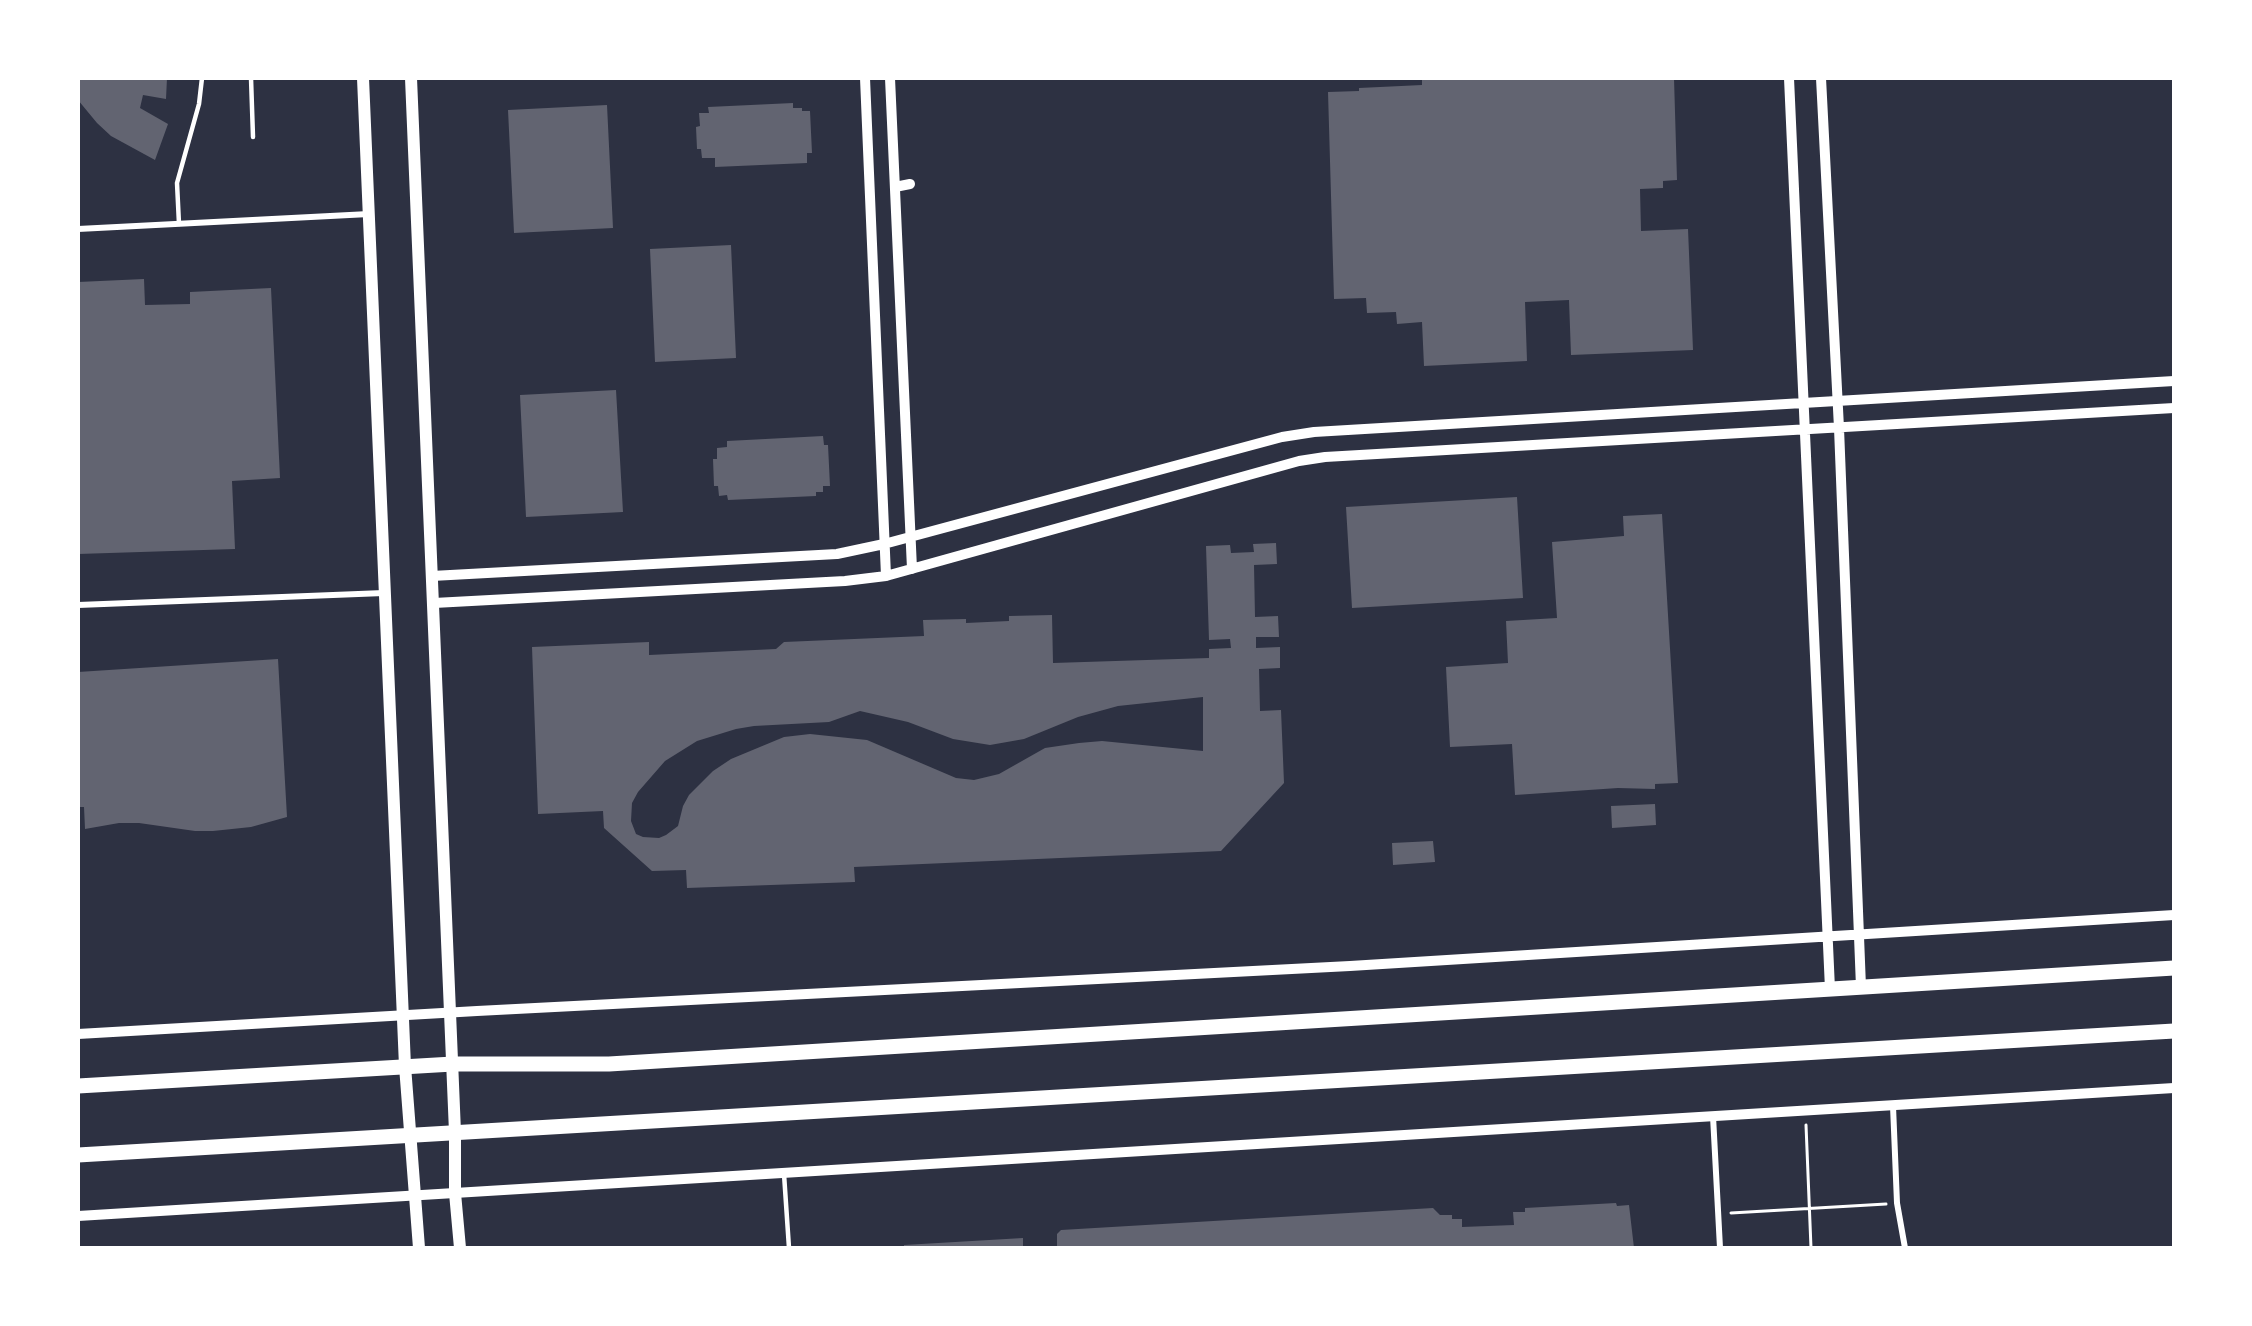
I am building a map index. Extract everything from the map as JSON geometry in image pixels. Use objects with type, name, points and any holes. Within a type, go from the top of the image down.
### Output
[{"type":"main road","points":[[363,78],[405,1066],[419,1248]]},
{"type":"main road","points":[[411,78],[451,1012],[455,1193],[460,1248]]},
{"type":"main road","points":[[78,1086],[453,1064],[609,1064],[2174,968]]},
{"type":"main road","points":[[78,1155],[410,1134],[634,1124],[2174,1031]]},
{"type":"street","points":[[865,78],[886,576]]},
{"type":"street","points":[[890,78],[912,569]]},
{"type":"street","points":[[1789,78],[1830,989]]},
{"type":"street","points":[[1821,78],[1838,401],[1861,987]]},
{"type":"street","points":[[895,187],[910,184]]},
{"type":"street","points":[[78,229],[369,214]]},
{"type":"street","points":[[432,576],[837,554],[884,544],[1282,437],[1314,432],[2174,381]]},
{"type":"street","points":[[434,603],[845,581],[886,576],[1299,461],[1357,455],[2174,408]]},
{"type":"street","points":[[78,605],[385,592]]},
{"type":"street","points":[[78,1034],[451,1012],[1350,966],[2174,915]]},
{"type":"street","points":[[78,1216],[2174,1088]]},
{"type":"street","points":[[1893,1106],[1897,1203],[1905,1248]]},
{"type":"street","points":[[1713,1116],[1720,1248]]},
{"type":"lane","points":[[179,224],[177,183],[199,104],[202,78]]},
{"type":"lane","points":[[251,78],[253,138]]},
{"type":"lane","points":[[784,1174],[789,1248]]},
{"type":"path","points":[[1805,1111],[1811,1248]]},
{"type":"path","points":[[1719,1214],[1897,1203]]},
{"type":"building","points":[[78,78],[167,78],[166,99],[143,95],[140,108],[168,124],[155,160],[111,136],[97,123],[78,100]]},
{"type":"building","points":[[1422,78],[1674,78],[1677,180],[1663,181],[1663,188],[1640,189],[1641,231],[1688,229],[1693,350],[1571,355],[1569,300],[1525,302],[1527,361],[1424,366],[1422,322],[1397,324],[1396,312],[1367,313],[1366,298],[1334,299],[1328,92],[1422,85]]},
{"type":"building","points":[[793,103],[793,108],[810,111],[812,153],[807,153],[807,163],[715,167],[715,158],[702,158],[701,149],[697,149],[696,127],[700,126],[699,113],[709,113],[708,107]]},
{"type":"building","points":[[607,105],[613,228],[514,233],[508,110]]},
{"type":"building","points":[[731,245],[736,358],[655,362],[650,249]]},
{"type":"building","points":[[144,279],[145,305],[190,304],[190,292],[271,288],[280,478],[232,481],[235,549],[78,554],[78,282]]},
{"type":"building","points":[[616,390],[623,512],[526,517],[520,395]]},
{"type":"building","points":[[823,436],[824,445],[828,445],[830,486],[823,486],[823,492],[816,492],[816,496],[728,500],[727,495],[719,496],[718,486],[714,486],[713,459],[717,459],[717,448],[727,447],[727,441]]},
{"type":"building","points":[[1517,497],[1523,598],[1352,608],[1346,507]]},
{"type":"building","points":[[1662,514],[1678,783],[1655,784],[1655,789],[1618,788],[1515,795],[1512,744],[1450,747],[1446,667],[1508,663],[1506,621],[1557,618],[1552,542],[1624,536],[1623,516]]},
{"type":"building","points":[[1276,543],[1277,564],[1254,565],[1255,617],[1278,616],[1279,637],[1256,637],[1256,648],[1280,647],[1280,668],[1259,669],[1260,711],[1281,710],[1284,783],[1221,851],[854,867],[855,882],[687,888],[686,870],[652,871],[604,828],[603,811],[538,814],[532,647],[649,642],[649,655],[776,649],[784,642],[924,636],[923,620],[966,619],[966,623],[1009,621],[1009,616],[1052,615],[1053,663],[1209,658],[1209,649],[1231,648],[1230,639],[1209,640],[1206,546],[1230,545],[1231,553],[1254,552],[1253,544]],"holes":[[[1203,697],[1203,751],[1102,741],[1079,743],[1045,748],[999,774],[974,780],[956,778],[867,740],[810,734],[784,737],[731,759],[713,771],[689,795],[683,806],[678,826],[666,835],[659,838],[643,837],[636,834],[631,821],[632,803],[638,792],[665,761],[697,741],[754,726],[829,722],[860,711],[908,722],[953,739],[990,745],[1024,739],[1078,717],[1118,706]]]},
{"type":"building","points":[[278,659],[287,817],[251,827],[213,831],[195,831],[139,823],[119,823],[85,829],[84,807],[78,807],[78,672]]},
{"type":"building","points":[[1655,804],[1656,825],[1612,828],[1611,806]]},
{"type":"building","points":[[1433,841],[1435,862],[1393,865],[1392,843]]},
{"type":"building","points":[[1616,1203],[1617,1206],[1629,1205],[1634,1248],[1057,1248],[1057,1234],[1061,1230],[1433,1208],[1440,1215],[1452,1215],[1452,1219],[1462,1219],[1462,1227],[1514,1225],[1513,1212],[1525,1212],[1525,1208]]},
{"type":"building","points":[[1023,1238],[1023,1248],[904,1248],[904,1245]]}]
